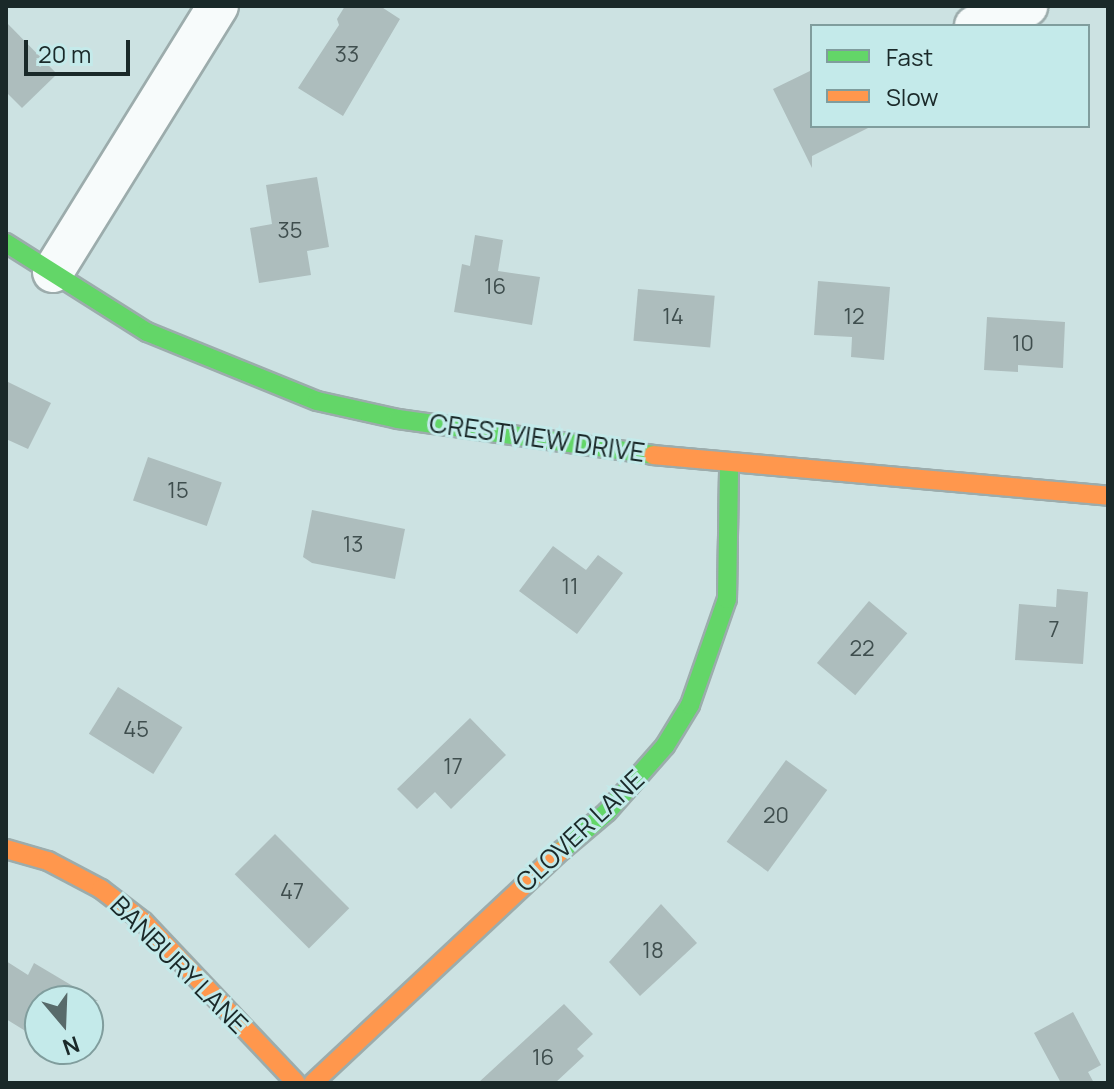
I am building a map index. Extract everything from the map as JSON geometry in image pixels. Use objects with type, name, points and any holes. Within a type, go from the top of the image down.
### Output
[{"type":"street","points":[[53,272],[218,6]]},
{"type":"street","points":[[980,24],[1027,6]]},
{"type":"street","name":"CRESTVIEW DRIVE","points":[[6,243],[147,332],[317,401],[398,419],[729,466],[1108,496]]},
{"type":"street","name":"CLOVER LANE","points":[[313,1083],[536,872],[607,812],[665,746],[690,705],[727,599],[731,568],[729,466]]},
{"type":"street","name":"BANBURY LANE","points":[[6,849],[48,861],[101,889],[144,922],[296,1083]]},
{"type":"building","points":[[345,6],[380,6],[400,19],[343,116],[298,88],[339,25],[337,19]]},
{"type":"building","points":[[6,22],[57,74],[22,108],[6,92]]},
{"type":"building","points":[[810,71],[810,128],[868,128],[812,156],[812,168],[773,89]]},
{"type":"building","points":[[317,177],[329,247],[307,251],[311,275],[259,283],[250,228],[272,224],[266,185]]},
{"type":"building","points":[[475,235],[503,240],[498,271],[540,277],[532,325],[454,312],[462,264],[470,266]]},
{"type":"building","points":[[818,281],[890,287],[884,360],[851,357],[852,337],[814,335]]},
{"type":"building","points":[[638,289],[715,296],[710,348],[633,341]]},
{"type":"building","points":[[987,317],[1065,322],[1063,368],[1018,365],[1018,372],[984,370]]},
{"type":"building","points":[[6,381],[51,403],[28,449],[6,439]]},
{"type":"building","points":[[148,457],[222,482],[207,526],[133,500]]},
{"type":"building","points":[[312,510],[405,529],[395,579],[312,563],[303,557]]},
{"type":"building","points":[[553,546],[586,570],[598,555],[623,573],[577,634],[519,591]]},
{"type":"building","points":[[1057,589],[1088,592],[1083,664],[1015,660],[1019,604],[1056,607]]},
{"type":"building","points":[[869,601],[907,633],[855,695],[817,663]]},
{"type":"building","points":[[118,687],[182,727],[153,774],[89,734]]},
{"type":"building","points":[[470,718],[506,755],[451,809],[435,792],[417,809],[397,789]]},
{"type":"building","points":[[786,760],[827,790],[768,872],[727,842]]},
{"type":"building","points":[[275,834],[349,908],[309,949],[235,874]]},
{"type":"building","points":[[661,904],[697,943],[640,996],[609,962]]},
{"type":"building","points":[[6,961],[28,975],[34,963],[71,985],[24,985],[24,1030],[6,1019]]},
{"type":"building","points":[[564,1004],[593,1034],[577,1049],[584,1056],[555,1083],[478,1083]]},
{"type":"building","points":[[1073,1012],[1101,1065],[1088,1072],[1094,1083],[1061,1083],[1034,1033]]},
{"type":"traffic: fast","points":[[6,243],[147,332],[317,401],[398,419],[653,455]]},
{"type":"traffic: fast","points":[[561,851],[607,812],[665,746],[690,705],[727,599],[729,466]]},
{"type":"traffic: slow","points":[[653,455],[1108,496]]},
{"type":"traffic: slow","points":[[6,849],[48,861],[101,889],[144,922],[296,1083]]},
{"type":"traffic: slow","points":[[313,1083],[561,851]]}]
